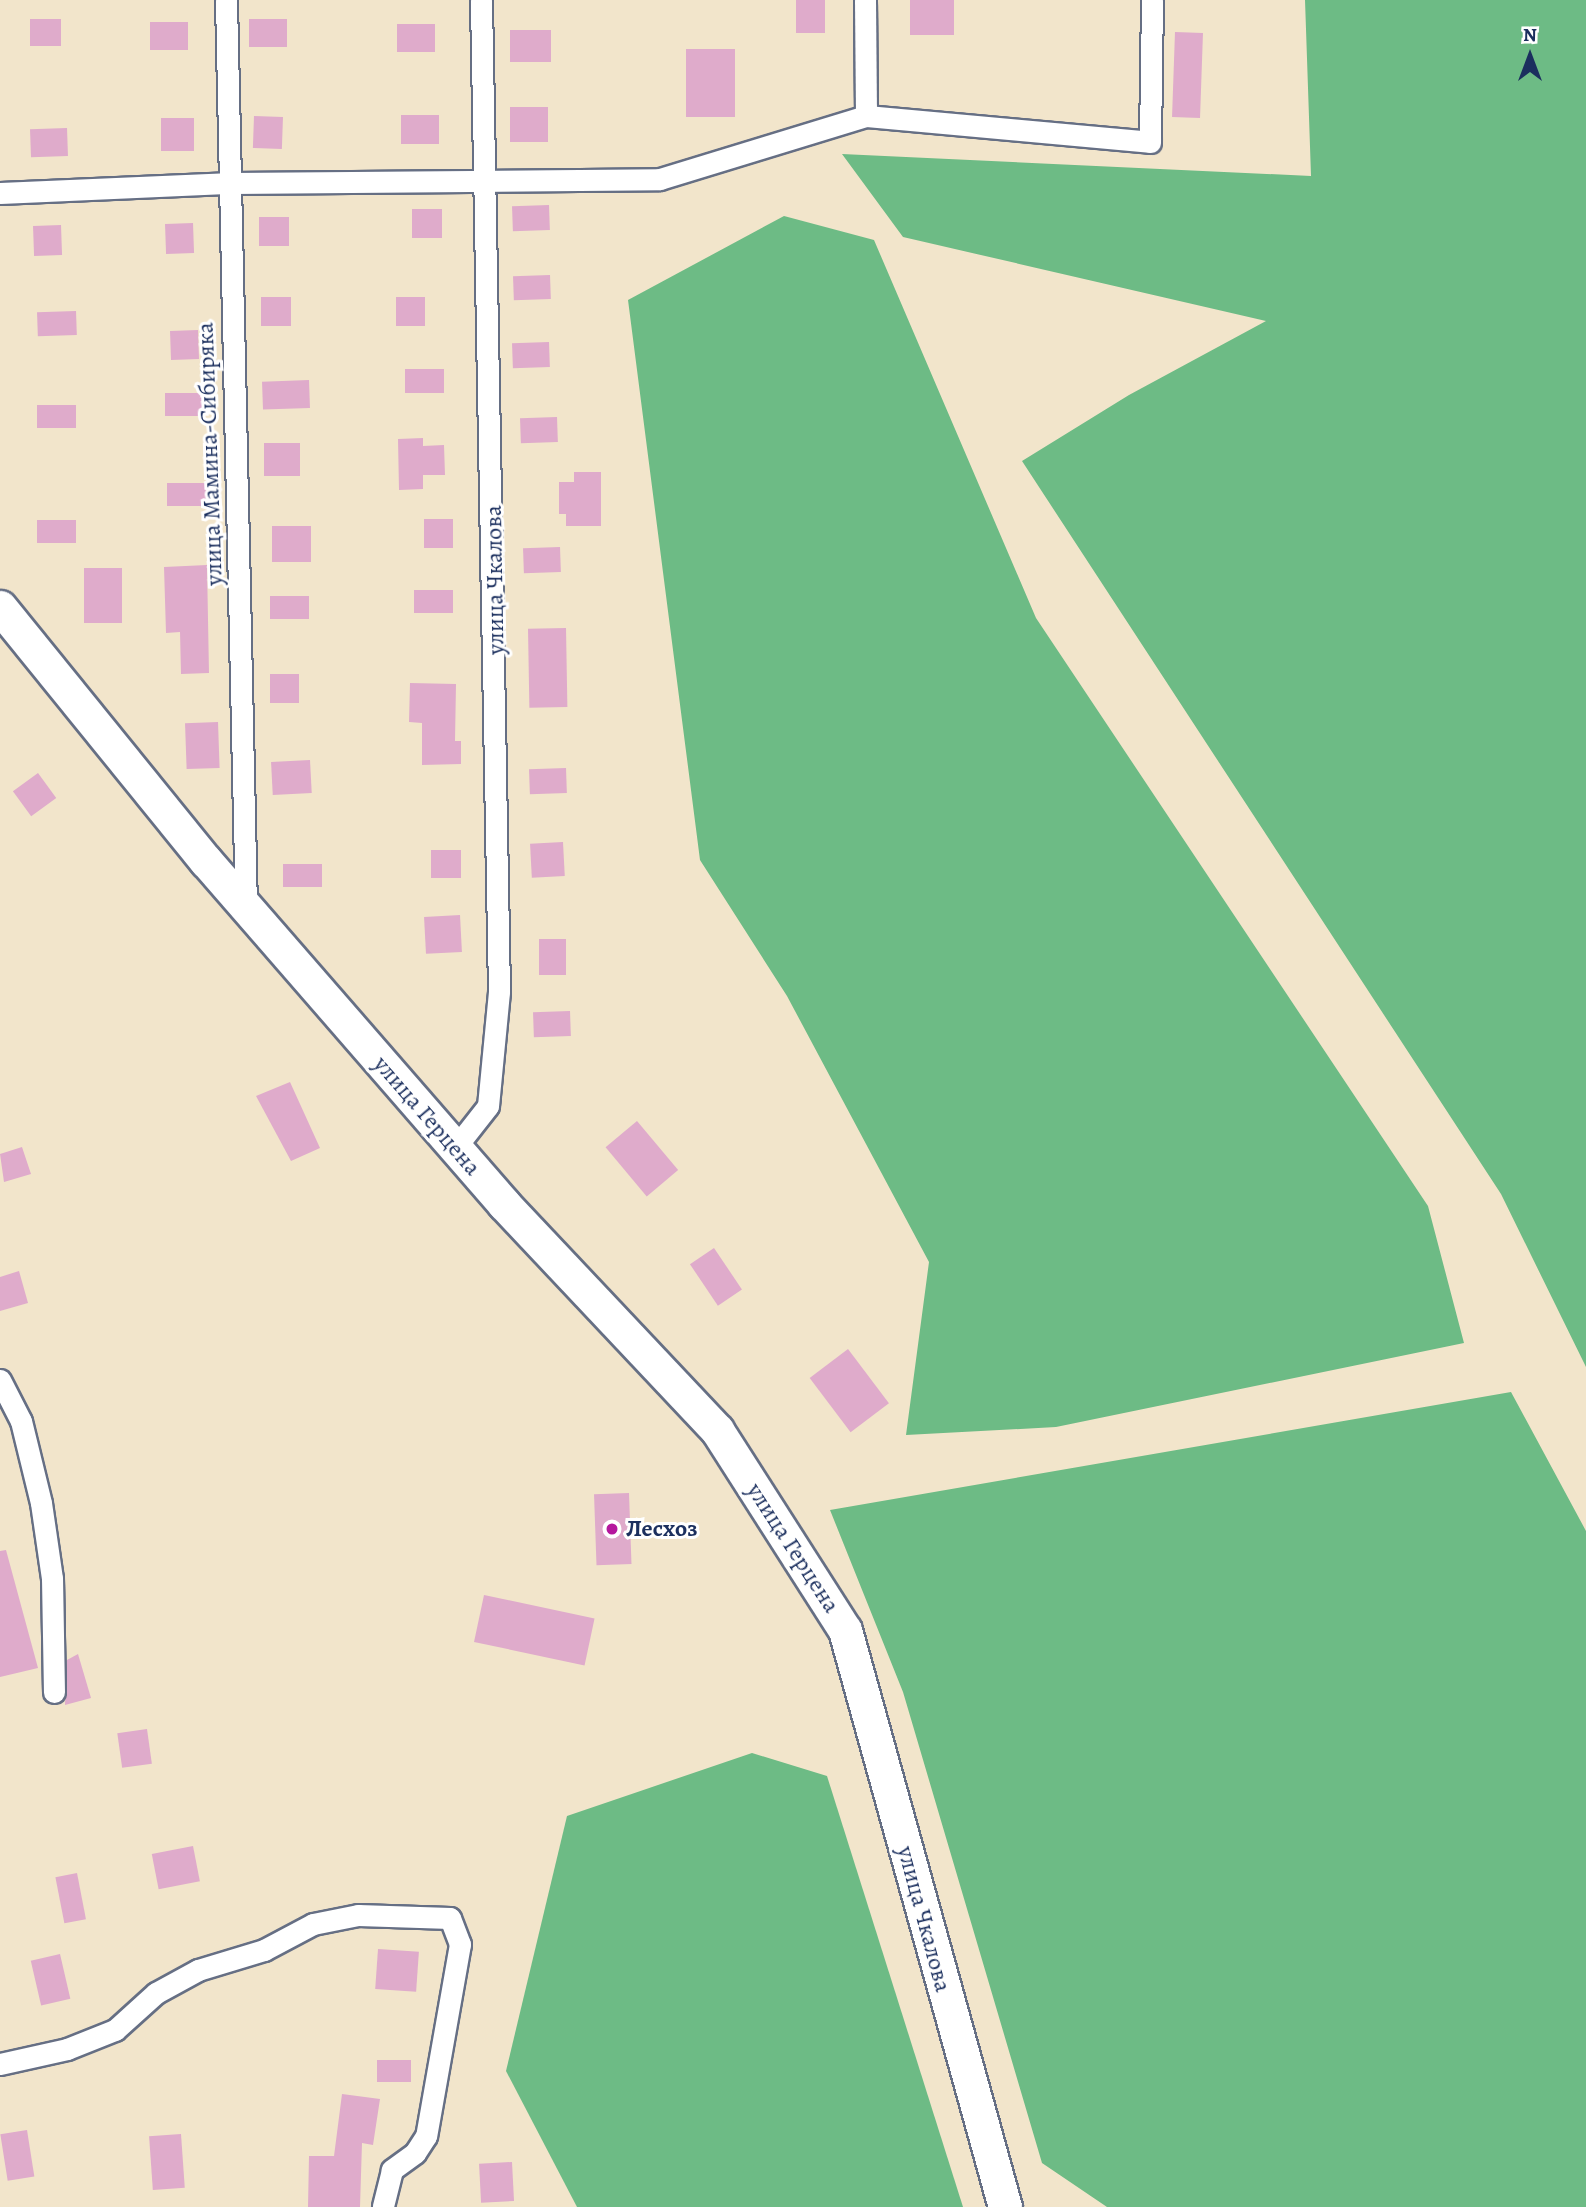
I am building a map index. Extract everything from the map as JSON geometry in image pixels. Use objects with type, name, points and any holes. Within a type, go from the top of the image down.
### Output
[{"type":"main road","name":"улица Герцена","points":[[0,607],[246,907],[455,1149],[717,1430],[845,1630]]},
{"type":"main road","name":"улица Чкалова","points":[[845,1630],[1005,2207]]},
{"type":"street","name":"улица Мамина-Сибиряка","points":[[226,0],[246,907]]},
{"type":"street","name":"улица Чкалова","points":[[455,1149],[488,1106],[499,992],[488,181],[481,0]]},
{"type":"street","points":[[865,0],[866,116]]},
{"type":"street","points":[[0,193],[232,183],[660,179],[866,116],[1150,142],[1152,0]]},
{"type":"street","points":[[0,1380],[21,1421],[41,1503],[52,1578],[54,1692]]},
{"type":"street","points":[[0,2064],[67,2049],[115,2030],[156,1993],[198,1970],[264,1950],[313,1924],[358,1915],[450,1918],[460,1944],[426,2136],[415,2153],[392,2170],[383,2207]]},
{"type":"green space","points":[[1305,0],[1586,0],[1586,1367],[1501,1194],[1022,461],[1129,395],[1266,321],[903,237],[842,154],[1311,176]]},
{"type":"green space","points":[[784,216],[874,240],[1036,618],[1428,1206],[1464,1343],[1056,1427],[906,1435],[929,1262],[787,996],[700,860],[628,300]]},
{"type":"green space","points":[[1511,1392],[1586,1531],[1586,2207],[1107,2207],[1042,2163],[903,1692],[830,1510]]},
{"type":"green space","points":[[752,1753],[827,1776],[963,2207],[577,2207],[506,2071],[567,1816]]},
{"type":"building","points":[[796,0],[825,0],[825,33],[796,33]]},
{"type":"building","points":[[910,0],[954,0],[954,35],[910,35]]},
{"type":"building","points":[[30,19],[61,19],[61,46],[30,46]]},
{"type":"building","points":[[249,19],[287,19],[287,47],[249,47]]},
{"type":"building","points":[[150,22],[188,22],[188,50],[150,50]]},
{"type":"building","points":[[397,24],[435,24],[435,52],[397,52]]},
{"type":"building","points":[[510,30],[551,30],[551,62],[510,62]]},
{"type":"building","points":[[1175,32],[1203,33],[1200,118],[1172,117]]},
{"type":"building","points":[[686,49],[735,49],[735,117],[686,117]]},
{"type":"building","points":[[510,107],[548,107],[548,142],[510,142]]},
{"type":"building","points":[[401,115],[439,115],[439,144],[401,144]]},
{"type":"building","points":[[254,116],[283,117],[282,149],[253,148]]},
{"type":"building","points":[[161,118],[194,118],[194,151],[161,151]]},
{"type":"building","points":[[67,128],[68,156],[31,157],[30,129]]},
{"type":"building","points":[[549,205],[550,230],[513,231],[512,206]]},
{"type":"building","points":[[412,209],[442,209],[442,238],[412,238]]},
{"type":"building","points":[[259,217],[289,217],[289,246],[259,246]]},
{"type":"building","points":[[193,223],[194,253],[166,254],[165,224]]},
{"type":"building","points":[[61,225],[62,255],[34,256],[33,226]]},
{"type":"building","points":[[550,275],[551,299],[514,300],[513,276]]},
{"type":"building","points":[[261,297],[291,297],[291,326],[261,326]]},
{"type":"building","points":[[396,297],[425,297],[425,326],[396,326]]},
{"type":"building","points":[[76,311],[77,335],[38,336],[37,312]]},
{"type":"building","points":[[198,330],[199,359],[171,360],[170,331]]},
{"type":"building","points":[[549,342],[550,367],[513,368],[512,343]]},
{"type":"building","points":[[405,369],[444,369],[444,393],[405,393]]},
{"type":"building","points":[[309,380],[310,408],[263,410],[262,382]]},
{"type":"building","points":[[165,393],[204,393],[204,416],[165,416]]},
{"type":"building","points":[[37,405],[76,405],[76,428],[37,428]]},
{"type":"building","points":[[557,417],[558,442],[521,443],[520,418]]},
{"type":"building","points":[[423,438],[423,446],[444,445],[445,475],[423,475],[423,489],[399,490],[398,439]]},
{"type":"building","points":[[264,443],[300,443],[300,476],[264,476]]},
{"type":"building","points":[[574,472],[601,472],[601,526],[566,526],[566,514],[559,514],[559,482],[574,482]]},
{"type":"building","points":[[167,483],[206,483],[206,506],[167,506]]},
{"type":"building","points":[[424,519],[453,519],[453,548],[424,548]]},
{"type":"building","points":[[37,520],[76,520],[76,543],[37,543]]},
{"type":"building","points":[[272,526],[311,526],[311,562],[272,562]]},
{"type":"building","points":[[560,547],[561,572],[524,573],[523,548]]},
{"type":"building","points":[[207,565],[209,673],[181,674],[180,632],[166,633],[164,567]]},
{"type":"building","points":[[84,568],[122,568],[122,623],[84,623]]},
{"type":"building","points":[[414,590],[453,590],[453,613],[414,613]]},
{"type":"building","points":[[270,596],[309,596],[309,619],[270,619]]},
{"type":"building","points":[[566,628],[567,707],[529,708],[528,629]]},
{"type":"building","points":[[270,674],[299,674],[299,703],[270,703]]},
{"type":"building","points":[[410,683],[456,684],[455,741],[461,741],[461,764],[422,765],[422,723],[409,722]]},
{"type":"building","points":[[218,722],[220,768],[187,769],[185,723]]},
{"type":"building","points":[[310,760],[312,793],[273,795],[271,762]]},
{"type":"building","points":[[566,768],[567,793],[530,794],[529,769]]},
{"type":"building","points":[[38,773],[56,798],[31,816],[13,791]]},
{"type":"building","points":[[563,842],[565,876],[532,878],[530,844]]},
{"type":"building","points":[[431,850],[461,850],[461,878],[431,878]]},
{"type":"building","points":[[283,864],[322,864],[322,887],[283,887]]},
{"type":"building","points":[[460,915],[462,952],[426,954],[424,917]]},
{"type":"building","points":[[539,939],[566,939],[566,975],[539,975]]},
{"type":"building","points":[[570,1011],[571,1036],[534,1037],[533,1012]]},
{"type":"building","points":[[290,1082],[320,1148],[291,1161],[256,1096]]},
{"type":"building","points":[[637,1121],[678,1170],[647,1196],[606,1147]]},
{"type":"building","points":[[22,1147],[31,1174],[4,1182],[0,1154]]},
{"type":"building","points":[[714,1248],[742,1289],[718,1306],[690,1264]]},
{"type":"building","points":[[19,1271],[28,1303],[0,1311],[0,1277]]},
{"type":"building","points":[[848,1349],[889,1403],[851,1432],[810,1378]]},
{"type":"building","name":"Лесхоз","points":[[629,1493],[631,1564],[596,1565],[594,1494]]},
{"type":"building","points":[[6,1550],[38,1668],[0,1677],[0,1551]]},
{"type":"building","points":[[484,1595],[595,1618],[585,1665],[474,1642]]},
{"type":"building","points":[[78,1654],[91,1698],[65,1705],[67,1660]]},
{"type":"building","points":[[147,1729],[152,1764],[122,1768],[117,1733]]},
{"type":"building","points":[[193,1846],[200,1881],[159,1889],[152,1854]]},
{"type":"building","points":[[77,1873],[86,1919],[64,1923],[55,1877]]},
{"type":"building","points":[[378,1949],[419,1952],[416,1992],[375,1989]]},
{"type":"building","points":[[60,1954],[70,1999],[41,2006],[31,1961]]},
{"type":"building","points":[[377,2060],[411,2060],[411,2082],[377,2082]]},
{"type":"building","points":[[342,2094],[380,2099],[373,2145],[362,2143],[360,2207],[308,2207],[309,2156],[334,2156]]},
{"type":"building","points":[[27,2130],[34,2176],[8,2181],[0,2134]]},
{"type":"building","points":[[181,2134],[185,2188],[153,2190],[149,2136]]},
{"type":"building","points":[[512,2162],[514,2201],[481,2203],[479,2164]]},
{"type":"place","name":"Лесхоз","points":[[612,1529]]}]
